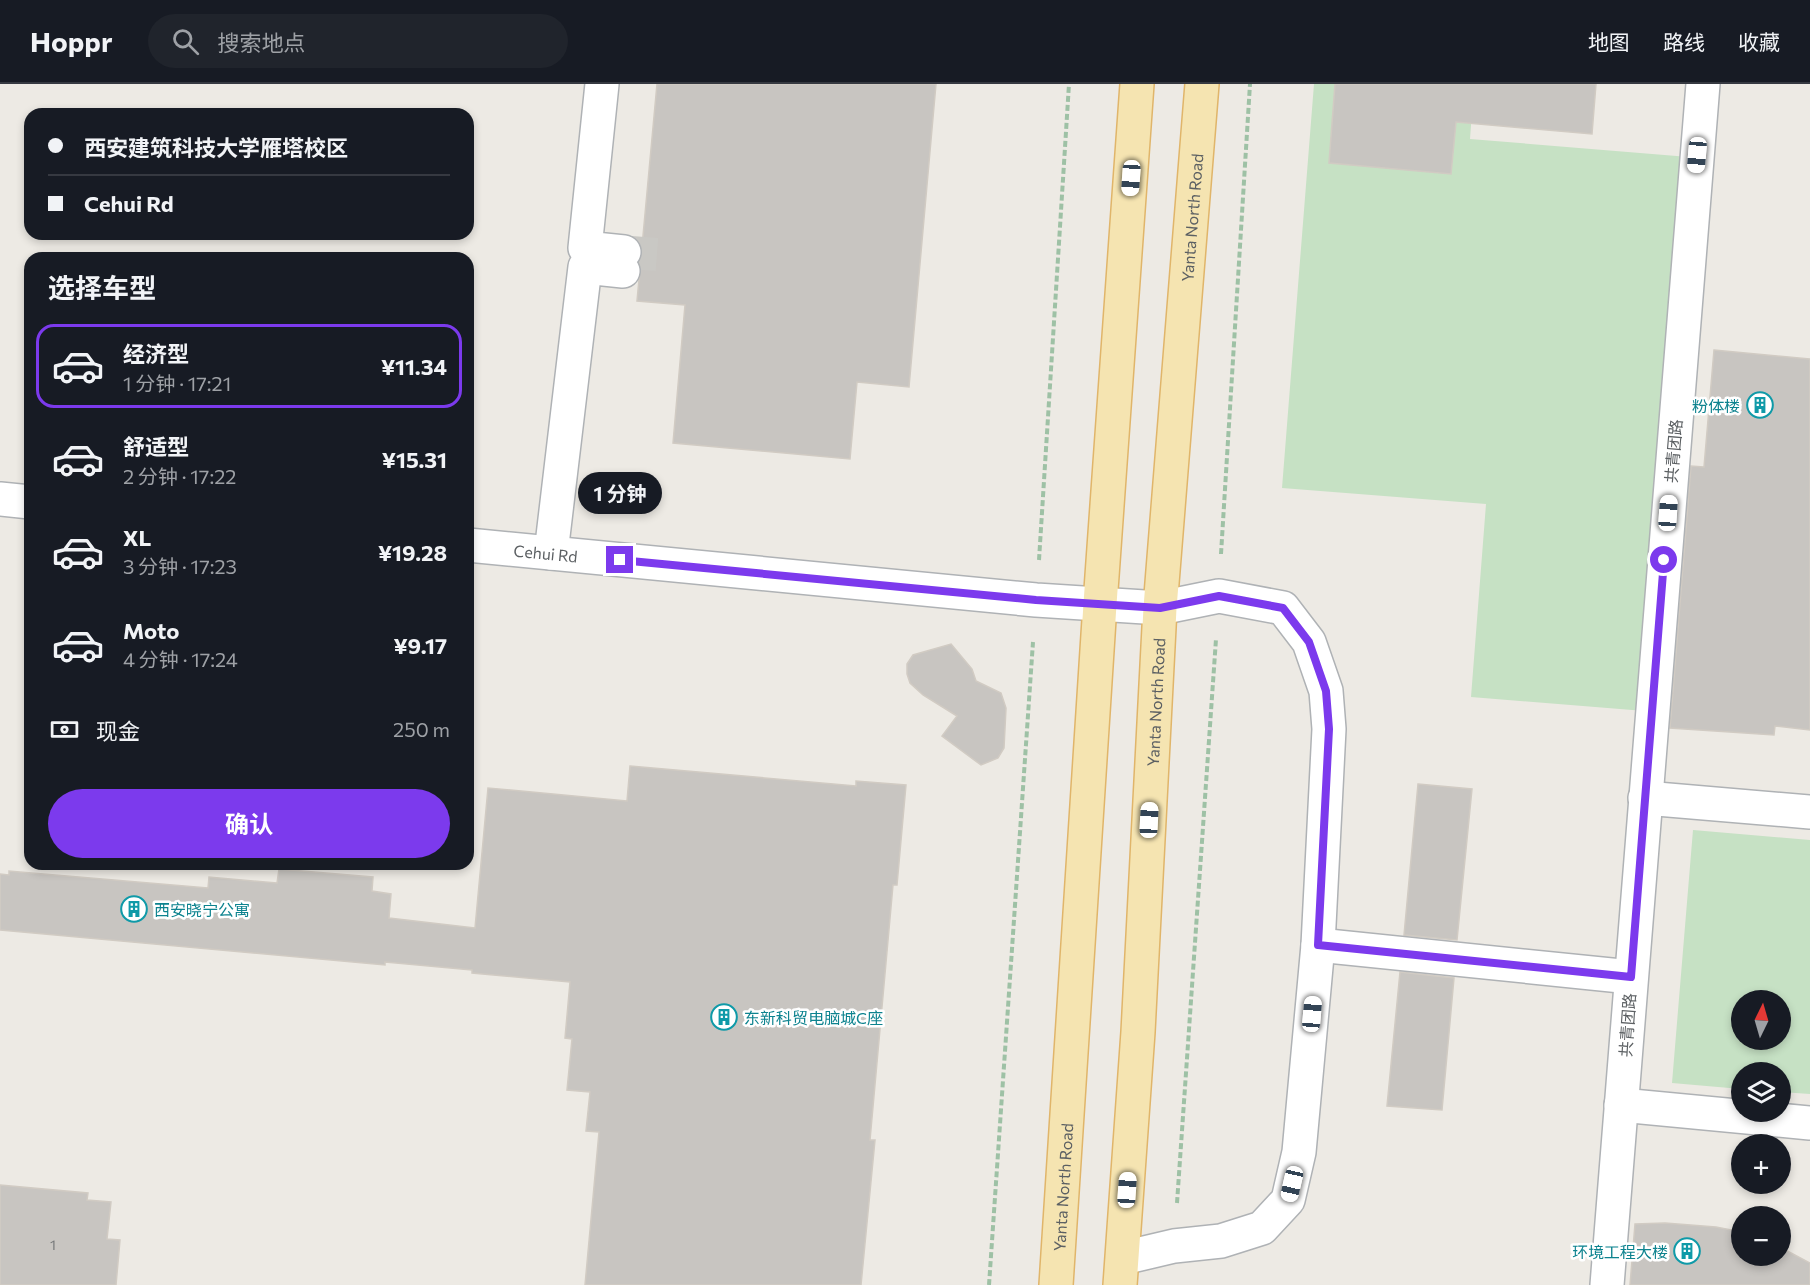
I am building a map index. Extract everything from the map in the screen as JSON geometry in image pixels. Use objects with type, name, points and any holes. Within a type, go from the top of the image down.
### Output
[{"type":"main road","name":"Yanta North Road","points":[[1056,1285],[1100,604],[1137,84]]},
{"type":"main road","name":"Yanta North Road","points":[[1122,1272],[1160,608],[1202,84]]},
{"type":"street","points":[[551,553],[585,267],[623,261],[585,248],[602,84]]},
{"type":"street","name":"共青团路","points":[[1607,1285],[1703,84]]},
{"type":"street","points":[[0,499],[24,501]]},
{"type":"street","name":"Cehui Rd","points":[[474,546],[1036,600],[1160,608],[1219,596]]},
{"type":"street","points":[[1122,1272],[1174,1246],[1221,1241],[1262,1228],[1288,1200],[1299,1152],[1318,945],[1329,729],[1326,691],[1309,642],[1283,608],[1219,596]]},
{"type":"street","points":[[1645,798],[1810,812]]},
{"type":"street","points":[[1318,945],[1631,977]]},
{"type":"street","points":[[1621,1105],[1810,1122]]},
{"type":"path","points":[[989,1285],[1069,84]]},
{"type":"path","points":[[1174,1246],[1219,596],[1250,84]]},
{"type":"green space","points":[[1314,84],[1474,84],[1470,139],[1701,158],[1657,712],[1471,697],[1486,504],[1282,488]]},
{"type":"green space","points":[[1693,830],[1810,840],[1810,1094],[1791,1093],[1791,1062],[1731,1062],[1731,1088],[1672,1083]]},
{"type":"building","points":[[657,84],[936,84],[909,387],[857,382],[850,459],[673,443],[685,305],[637,301]]},
{"type":"building","points":[[1335,84],[1596,84],[1592,134],[1456,122],[1451,174],[1329,163]]},
{"type":"building","points":[[1714,350],[1810,359],[1810,730],[1775,726],[1774,735],[1670,728],[1691,466],[1704,467]]},
{"type":"building","points":[[951,644],[972,669],[976,681],[1001,693],[1006,708],[1004,748],[998,758],[981,765],[942,736],[957,716],[923,695],[910,683],[907,674],[907,664],[913,655]]},
{"type":"building","name":"东新科贸电脑城C座","points":[[630,766],[856,786],[856,781],[906,785],[897,885],[893,885],[870,1140],[875,1140],[861,1285],[585,1285],[599,1132],[586,1131],[590,1092],[567,1090],[572,1039],[565,1038],[570,982],[385,962],[385,965],[0,930],[0,874],[9,875],[9,871],[208,888],[209,877],[277,883],[279,870],[373,877],[372,891],[391,894],[389,918],[475,928],[488,788],[627,801]]},
{"type":"building","points":[[1418,784],[1472,789],[1457,940],[1404,935]]},
{"type":"building","points":[[1400,972],[1454,978],[1442,1110],[1387,1106]]},
{"type":"building","points":[[0,1185],[88,1193],[87,1200],[111,1202],[107,1239],[120,1240],[116,1285],[0,1285]]},
{"type":"building","name":"环境工程大楼","points":[[1665,1223],[1731,1230],[1731,1266],[1791,1266],[1791,1253],[1810,1263],[1810,1285],[1630,1285],[1635,1224]]},
{"type":"tunnel","points":[[624,252],[663,255]]},
{"type":"place","name":"粉体楼","points":[[1760,405]]},
{"type":"place","name":"西安晓宁公寓","points":[[134,909]]},
{"type":"place","name":"东新科贸电脑城C座","points":[[724,1017]]},
{"type":"place","name":"环境工程大楼","points":[[1687,1251]]},
{"type":"route","points":[[620,560],[1036,600],[1160,608],[1219,596],[1283,608],[1309,642],[1326,691],[1329,729],[1318,945],[1631,977],[1664,560]]}]
